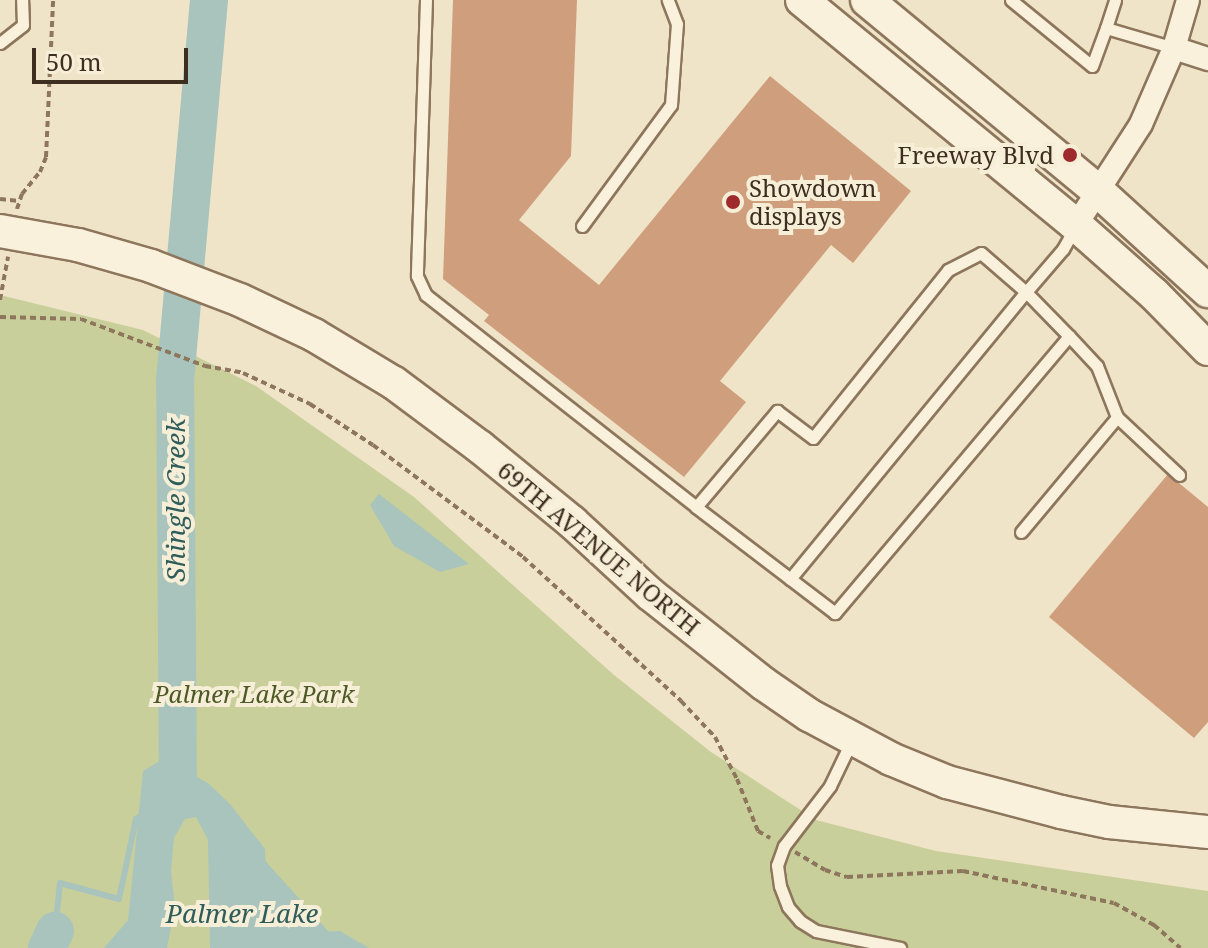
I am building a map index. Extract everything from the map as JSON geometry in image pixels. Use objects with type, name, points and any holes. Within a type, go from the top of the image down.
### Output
[{"type":"street","points":[[802,0],[1076,225],[1154,294],[1208,349]]},
{"type":"street","points":[[867,0],[1098,191],[1208,291]]},
{"type":"street","points":[[1076,225],[1141,124],[1174,48],[1188,0]]},
{"type":"street","points":[[1174,48],[1208,59]]},
{"type":"street","name":"69TH AVENUE NORTH","points":[[8,231],[78,245],[207,286],[314,335],[394,383],[549,503],[650,594],[764,684],[853,740],[947,782],[1003,799],[1109,822],[1208,832]]},
{"type":"lane","points":[[0,43],[23,25],[22,0]]},
{"type":"lane","points":[[426,0],[417,276],[426,295],[835,613],[1069,336]]},
{"type":"lane","points":[[582,226],[671,105],[677,24],[668,0]]},
{"type":"lane","points":[[1011,0],[1092,66],[1115,0]]},
{"type":"lane","points":[[1106,28],[1174,48]]},
{"type":"lane","points":[[790,579],[1063,249],[1076,225]]},
{"type":"lane","points":[[696,507],[777,411],[813,438],[948,270],[981,253],[1026,292],[1097,366],[1117,417],[1179,475]]},
{"type":"lane","points":[[1021,532],[1117,417]]},
{"type":"lane","points":[[853,740],[830,786],[784,846],[777,865],[780,886],[788,907],[800,921],[816,931],[900,948]]},
{"type":"path","points":[[0,300],[8,231],[19,201],[46,157],[53,0]]},
{"type":"path","points":[[0,199],[19,201]]},
{"type":"path","points":[[0,317],[81,319],[154,344],[205,366],[243,373],[310,404],[384,453],[523,557],[681,701],[715,737],[737,779],[758,831],[825,870],[847,877],[963,871],[1114,903],[1154,925],[1180,948]]},
{"type":"green space","name":"Palmer Lake Park","points":[[0,295],[143,330],[256,386],[414,497],[614,675],[711,752],[816,820],[936,851],[1208,891],[1208,948],[0,948]]},
{"type":"water","points":[[379,494],[469,564],[440,572],[394,546],[370,505]]},
{"type":"water","name":"Palmer Lake","points":[[158,762],[175,765],[208,783],[230,804],[265,849],[267,891],[291,926],[318,932],[340,931],[369,948],[210,948],[208,840],[196,817],[185,819],[174,838],[171,871],[175,907],[167,948],[104,948],[128,920],[143,771]]},
{"type":"building","points":[[453,0],[577,0],[571,156],[519,220],[599,285],[770,76],[911,191],[853,263],[831,245],[720,381],[746,402],[684,477],[484,321],[489,315],[443,279]]},
{"type":"building","points":[[1168,474],[1208,507],[1208,722],[1194,738],[1049,617]]},
{"type":"waterway","name":"Shingle Creek","points":[[178,789],[175,381],[209,0]]},
{"type":"waterway","points":[[55,931],[60,883],[119,899],[136,819],[144,814]]},
{"type":"waterway","name":"Shingle Creek","points":[[247,869],[318,948]]},
{"type":"waterway","points":[[47,948],[55,931]]},
{"type":"place","name":"Freeway Blvd","points":[[1070,155]]},
{"type":"place","name":"Showdown displays","points":[[733,202]]}]
